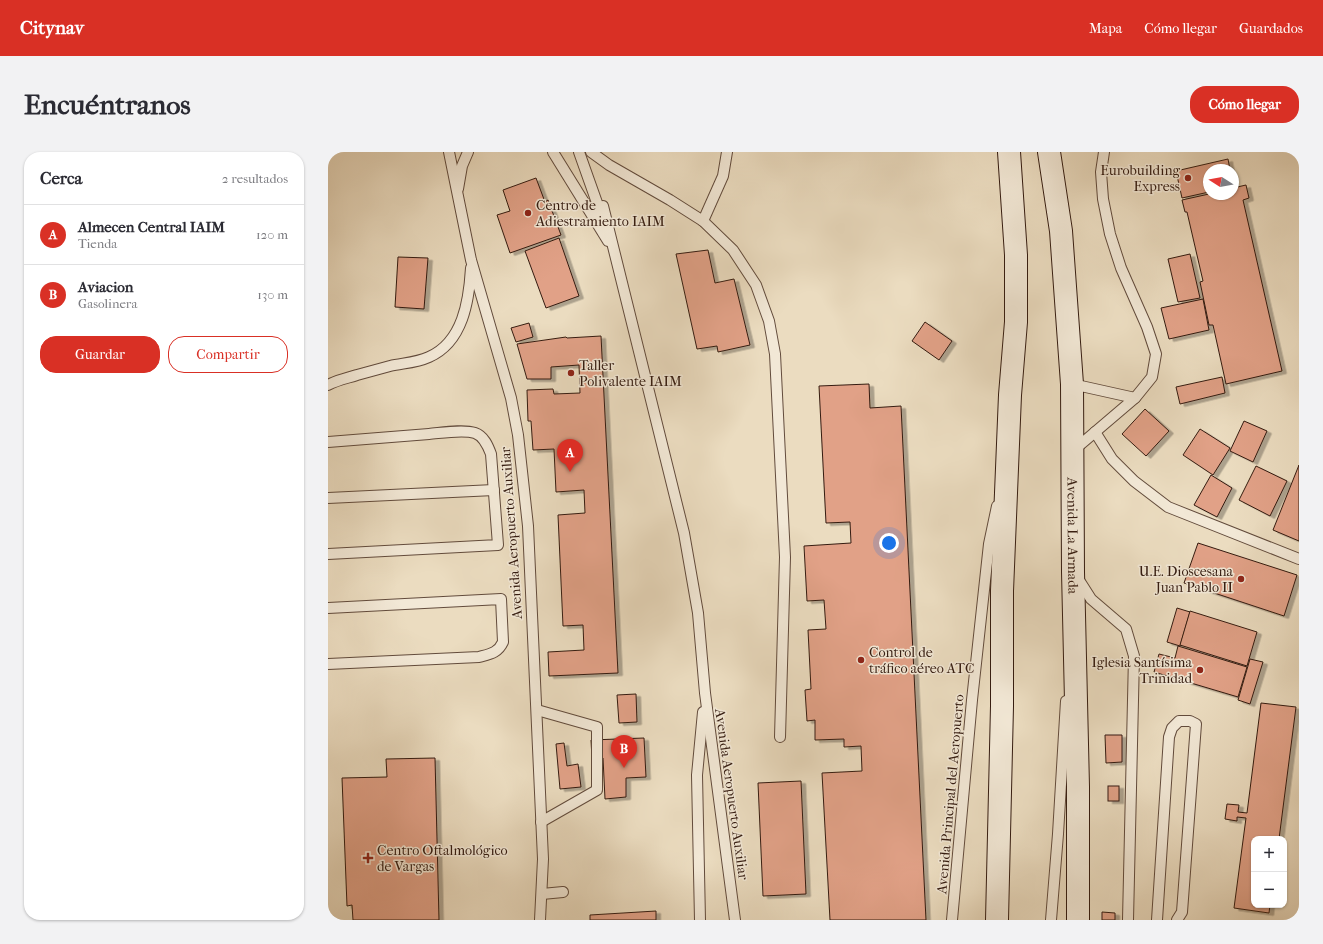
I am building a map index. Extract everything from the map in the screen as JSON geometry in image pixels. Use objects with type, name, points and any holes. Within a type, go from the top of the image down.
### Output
[{"type":"main road","points":[[997,920],[1002,706],[1002,591],[1007,457],[1016,322],[1016,255],[1009,152]]},
{"type":"main road","name":"Avenida La Armada","points":[[1049,152],[1061,231],[1072,384],[1073,572],[1078,786],[1078,920]]},
{"type":"lane","name":"Avenida Aeropuerto Auxiliar","points":[[449,152],[471,260],[511,398],[518,435],[528,526],[543,859],[540,920]]},
{"type":"lane","points":[[457,196],[462,166],[468,152]]},
{"type":"lane","points":[[553,152],[613,250]]},
{"type":"lane","name":"Avenida Aeropuerto Auxiliar","points":[[579,152],[613,250]]},
{"type":"lane","points":[[591,152],[609,165],[703,221],[733,250],[756,285],[769,320],[775,354],[785,556],[780,737]]},
{"type":"lane","points":[[703,221],[723,176],[727,152]]},
{"type":"lane","points":[[1073,450],[1135,398],[1152,377],[1156,354],[1147,327],[1121,268],[1110,234],[1102,199],[1101,172],[1104,152]]},
{"type":"lane","name":"Avenida Aeropuerto Auxiliar","points":[[603,206],[684,533],[698,613],[705,693],[735,920]]},
{"type":"lane","points":[[328,385],[390,366],[415,362],[428,358],[447,346],[462,320],[467,303],[470,286],[471,260]]},
{"type":"lane","points":[[1072,384],[1135,398]]},
{"type":"lane","points":[[1095,432],[1112,459],[1134,481],[1168,507],[1299,559]]},
{"type":"lane","points":[[328,442],[442,433],[475,433],[483,438],[491,454],[498,545],[328,554]]},
{"type":"lane","name":"Avenida Principal del Aeropuerto","points":[[952,920],[988,544],[1007,457]]},
{"type":"lane","points":[[328,498],[494,490]]},
{"type":"lane","points":[[1051,920],[1058,834],[1073,572]]},
{"type":"lane","points":[[1073,572],[1091,599],[1126,629],[1134,656],[1128,920]]},
{"type":"lane","points":[[328,608],[501,599],[503,642],[500,649],[496,652],[479,657],[328,664]]},
{"type":"lane","points":[[700,920],[697,775],[705,693]]},
{"type":"lane","points":[[536,710],[597,726],[598,790],[541,822]]},
{"type":"lane","points":[[1157,920],[1170,737],[1172,728],[1178,721],[1190,721],[1196,724],[1182,912],[1177,920]]},
{"type":"lane","points":[[542,894],[563,892]]},
{"type":"building","points":[[1228,159],[1229,164],[1206,164]]},
{"type":"building","points":[[1203,165],[1203,193],[1182,198],[1176,171]]},
{"type":"building","name":"Centro de Adiestramiento IAIM","points":[[536,178],[545,202],[548,200],[561,235],[510,253],[497,215],[510,211],[503,190]]},
{"type":"building","points":[[1246,185],[1249,198],[1243,200],[1282,371],[1226,384],[1213,325],[1209,325],[1200,282],[1203,281],[1187,212],[1185,212],[1182,200],[1203,195],[1203,200],[1239,200],[1239,187]]},
{"type":"building","points":[[559,238],[579,296],[546,308],[525,251]]},
{"type":"building","points":[[708,250],[715,283],[734,279],[750,345],[718,352],[717,346],[697,349],[676,254]]},
{"type":"building","points":[[1190,254],[1200,298],[1178,302],[1168,259]]},
{"type":"building","points":[[398,257],[428,258],[424,309],[395,307]]},
{"type":"building","points":[[1203,299],[1209,330],[1169,339],[1161,308]]},
{"type":"building","points":[[925,322],[952,341],[939,360],[912,341]]},
{"type":"building","points":[[529,323],[533,337],[516,342],[511,328]]},
{"type":"building","points":[[601,336],[618,673],[549,676],[548,652],[584,650],[583,625],[563,626],[558,515],[585,513],[584,490],[556,492],[554,449],[533,450],[531,421],[528,421],[527,390],[553,389],[554,394],[580,393],[579,365],[551,367],[551,379],[527,379],[517,344],[566,337]]},
{"type":"building","points":[[1222,377],[1225,393],[1180,404],[1176,387]]},
{"type":"building","name":"Control de tráfico aéreo ATC","points":[[869,384],[870,408],[901,406],[926,920],[830,920],[822,773],[862,771],[861,746],[844,747],[844,739],[815,740],[815,720],[807,721],[805,690],[811,689],[808,630],[826,629],[824,600],[807,601],[804,546],[851,543],[850,522],[826,523],[819,386]]},
{"type":"building","points":[[1145,409],[1169,431],[1146,456],[1122,434]]},
{"type":"building","points":[[1244,421],[1267,431],[1253,462],[1230,451]]},
{"type":"building","points":[[1200,429],[1230,448],[1213,475],[1183,455]]},
{"type":"building","points":[[1299,465],[1299,541],[1273,530]]},
{"type":"building","points":[[1256,466],[1287,481],[1270,516],[1239,500]]},
{"type":"building","points":[[1211,475],[1232,488],[1217,517],[1194,505]]},
{"type":"building","name":"U.E. Dioscesana Juan Pablo II","points":[[1198,543],[1297,575],[1284,616],[1184,583]]},
{"type":"building","points":[[1177,608],[1190,612],[1180,646],[1167,642]]},
{"type":"building","points":[[1190,611],[1257,632],[1247,666],[1180,645]]},
{"type":"building","name":"Iglesia Santísima Trinidad","points":[[1178,646],[1247,667],[1238,697],[1154,672],[1159,654],[1175,658]]},
{"type":"building","points":[[1250,659],[1263,662],[1250,704],[1238,700]]},
{"type":"building","points":[[636,694],[637,722],[619,723],[617,695]]},
{"type":"building","points":[[1261,703],[1296,707],[1279,836],[1251,836],[1251,908],[1270,908],[1269,913],[1234,908],[1246,818],[1237,817],[1237,821],[1225,819],[1227,804],[1239,805],[1238,812],[1247,813]]},
{"type":"building","points":[[1105,735],[1122,735],[1122,762],[1106,763]]},
{"type":"building","points":[[644,738],[646,777],[626,778],[626,797],[605,799],[603,758],[592,759],[591,740]]},
{"type":"building","points":[[564,743],[567,766],[578,764],[581,787],[560,789],[556,744]]},
{"type":"building","points":[[435,758],[439,920],[353,920],[352,905],[347,906],[342,778],[387,777],[386,759]]},
{"type":"building","points":[[801,781],[806,894],[763,896],[758,783]]},
{"type":"building","points":[[1108,786],[1119,786],[1119,801],[1108,801]]},
{"type":"building","points":[[656,911],[656,920],[590,920],[590,915]]},
{"type":"building","points":[[1102,912],[1115,913],[1115,920],[1102,920]]},
{"type":"place","name":"Eurobuilding Express","points":[[1188,178]]},
{"type":"place","name":"Centro de Adiestramiento IAIM","points":[[528,213]]},
{"type":"place","name":"Taller Polivalente IAIM","points":[[571,373]]},
{"type":"place","name":"Almecen Central IAIM","points":[[570,472]]},
{"type":"place","name":"U.E. Dioscesana Juan Pablo II","points":[[1241,579]]},
{"type":"place","name":"Control de tráfico aéreo ATC","points":[[861,660]]},
{"type":"place","name":"Iglesia Santísima Trinidad","points":[[1200,670]]},
{"type":"place","name":"Aviacion","points":[[624,768]]},
{"type":"place","name":"Centro Oftalmológico de Vargas","points":[[368,858]]}]
